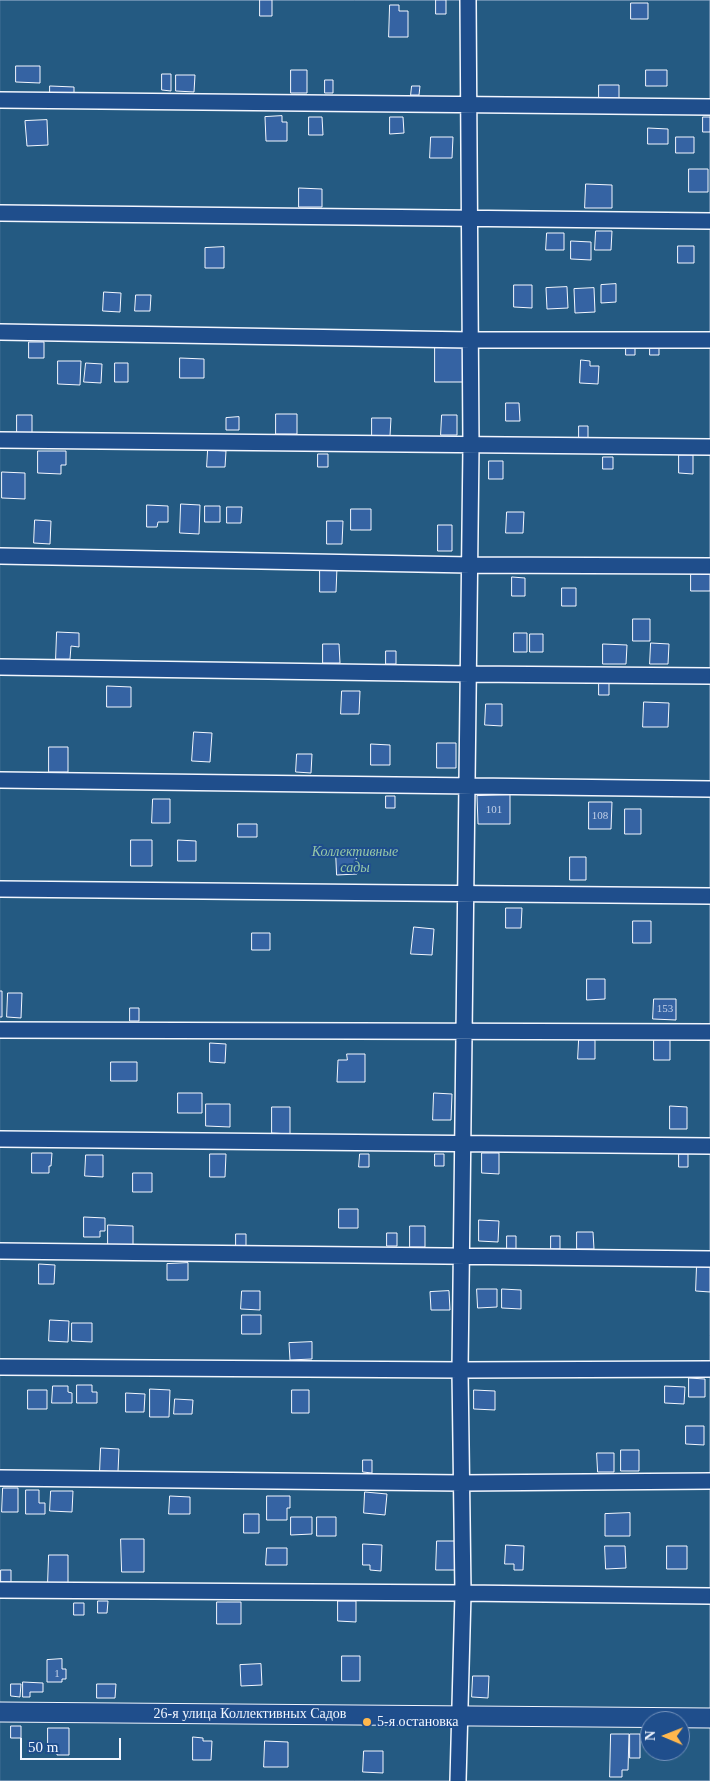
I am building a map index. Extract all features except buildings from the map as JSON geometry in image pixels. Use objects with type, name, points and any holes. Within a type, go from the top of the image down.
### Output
[{"type":"main road","name":"26-я улица Коллективных Садов","points":[[0,1712],[710,1718]]},
{"type":"street","points":[[458,1781],[463,1593],[460,1370],[471,446],[468,0]]},
{"type":"street","points":[[0,100],[710,107]]},
{"type":"street","points":[[0,212],[710,221]]},
{"type":"street","points":[[0,332],[470,340],[710,340]]},
{"type":"street","points":[[0,440],[710,447]]},
{"type":"street","points":[[0,556],[710,566]]},
{"type":"street","points":[[0,667],[710,676]]},
{"type":"street","points":[[0,780],[710,789]]},
{"type":"street","points":[[0,889],[710,896]]},
{"type":"street","points":[[0,1030],[710,1032]]},
{"type":"street","points":[[0,1139],[710,1146]]},
{"type":"street","points":[[0,1252],[710,1258]]},
{"type":"street","points":[[0,1367],[460,1370],[710,1369]]},
{"type":"street","points":[[0,1478],[462,1483],[710,1481]]},
{"type":"street","points":[[0,1590],[710,1596]]},
{"type":"green space","name":"Коллективные сады","points":[[0,0],[710,0],[710,1781],[0,1781]]},
{"type":"place","name":"5-я остановка","points":[[367,1722]]}]
